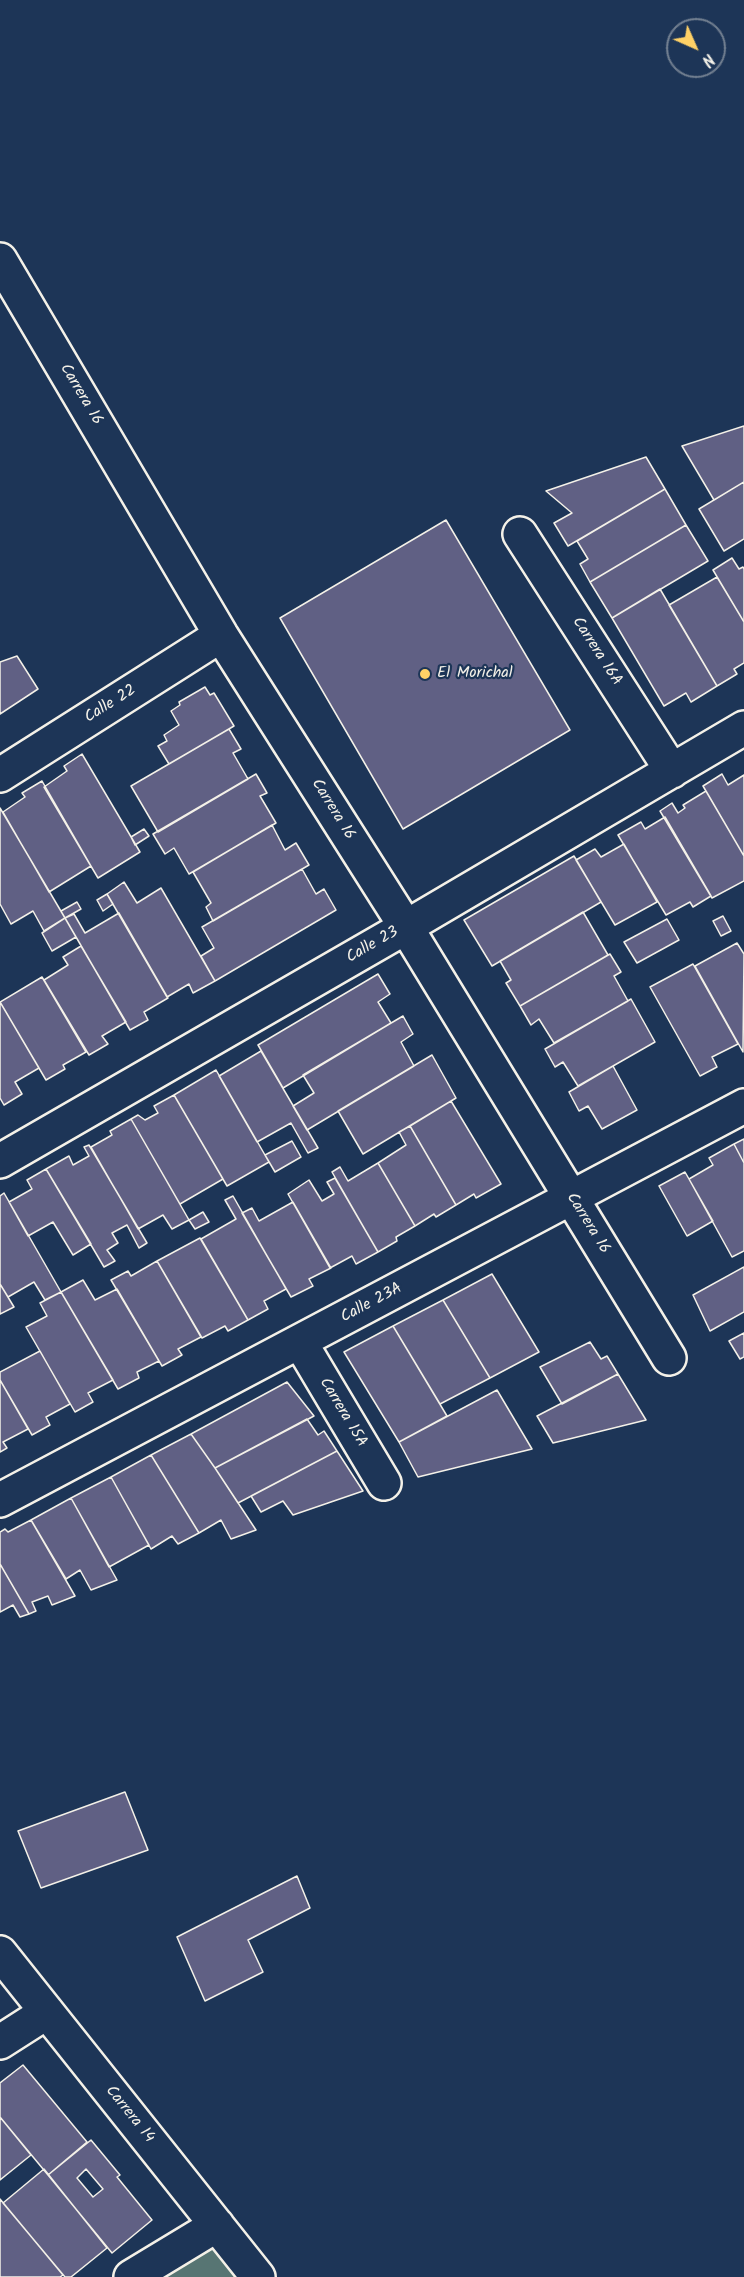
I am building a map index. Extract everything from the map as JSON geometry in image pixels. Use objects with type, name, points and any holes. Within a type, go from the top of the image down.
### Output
[{"type":"street","name":"Carrera 16","points":[[0,260],[221,635],[406,927],[669,1358]]},
{"type":"street","name":"Carrera 16A","points":[[520,534],[672,771]]},
{"type":"street","name":"Calle 22","points":[[0,775],[221,635]]},
{"type":"street","name":"Calle 23","points":[[0,1161],[406,927],[744,728]]},
{"type":"street","name":"Calle 23A","points":[[0,1500],[744,1106]]},
{"type":"street","name":"Carrera 15A","points":[[300,1342],[384,1483]]},
{"type":"street","name":"Carrera 14","points":[[0,1953],[258,2277]]},
{"type":"street","points":[[0,2042],[47,2012]]},
{"type":"street","points":[[131,2277],[217,2226]]},
{"type":"green space","points":[[210,2240],[237,2277],[151,2277]]},
{"type":"building","points":[[744,426],[744,482],[714,500],[682,446]]},
{"type":"building","points":[[646,457],[665,489],[568,546],[554,523],[572,513],[546,491]]},
{"type":"building","points":[[744,482],[744,539],[724,551],[699,509]]},
{"type":"building","points":[[665,489],[686,525],[590,582],[580,564],[588,559],[577,541]]},
{"type":"building","name":"El Morichal","points":[[446,520],[570,730],[403,829],[280,618]]},
{"type":"building","points":[[686,525],[708,561],[612,618],[590,582]]},
{"type":"building","points":[[732,558],[739,569],[743,567],[744,569],[744,622],[713,570]]},
{"type":"building","points":[[717,577],[744,622],[744,663],[734,669],[737,674],[717,686],[669,605]]},
{"type":"building","points":[[660,589],[717,686],[691,702],[686,693],[664,706],[612,618]]},
{"type":"building","points":[[17,656],[38,689],[0,714],[0,662]]},
{"type":"building","points":[[205,687],[210,695],[214,693],[234,726],[169,764],[158,746],[167,741],[164,735],[179,725],[171,711],[180,705],[179,702]]},
{"type":"building","points":[[229,729],[241,749],[233,753],[248,779],[158,832],[131,786]]},
{"type":"building","points":[[82,754],[140,852],[98,878],[44,787],[67,771],[64,766]]},
{"type":"building","points":[[256,774],[267,793],[260,796],[276,823],[189,874],[174,848],[165,854],[153,834]]},
{"type":"building","points":[[722,774],[728,785],[744,775],[744,856],[703,786]]},
{"type":"building","points":[[42,781],[91,866],[49,892],[3,812],[25,797],[22,793]]},
{"type":"building","points":[[706,791],[744,856],[744,881],[712,898],[660,811],[672,803],[678,813],[685,808],[683,805]]},
{"type":"building","points":[[0,808],[65,918],[44,931],[33,911],[11,924],[0,904]]},
{"type":"building","points":[[665,817],[711,896],[693,907],[690,902],[666,915],[618,835],[641,822],[645,829]]},
{"type":"building","points":[[272,825],[285,850],[296,843],[309,865],[213,921],[206,907],[211,903],[193,872]]},
{"type":"building","points":[[144,829],[149,836],[135,845],[131,837]]},
{"type":"building","points":[[624,844],[657,902],[615,925],[576,860],[595,849],[601,857]]},
{"type":"building","points":[[574,856],[601,902],[492,966],[464,920]]},
{"type":"building","points":[[302,869],[316,894],[324,889],[336,910],[215,981],[201,956],[214,948],[202,927]]},
{"type":"building","points":[[124,882],[137,903],[161,888],[215,981],[193,993],[189,984],[167,997],[107,894]]},
{"type":"building","points":[[107,894],[113,904],[103,911],[97,900]]},
{"type":"building","points":[[77,902],[81,909],[65,918],[61,911]]},
{"type":"building","points":[[583,912],[608,955],[520,1006],[506,983],[511,980],[500,961]]},
{"type":"building","points":[[119,913],[168,998],[144,1012],[148,1020],[130,1030],[65,918],[74,914],[85,933]]},
{"type":"building","points":[[723,916],[731,931],[721,936],[713,921]]},
{"type":"building","points":[[65,918],[76,937],[52,951],[42,933]]},
{"type":"building","points":[[667,919],[679,940],[637,963],[624,942]]},
{"type":"building","points":[[737,943],[744,954],[743,1052],[695,966]]},
{"type":"building","points":[[81,946],[126,1022],[102,1036],[108,1044],[89,1055],[44,980],[68,965],[63,957]]},
{"type":"building","points":[[610,954],[621,972],[614,976],[628,1001],[554,1043],[539,1019],[531,1025],[520,1006]]},
{"type":"building","points":[[693,964],[738,1044],[712,1057],[717,1067],[700,1076],[650,987]]},
{"type":"building","points":[[378,974],[390,994],[378,1002],[391,1023],[283,1088],[258,1045]]},
{"type":"building","points":[[42,977],[86,1052],[63,1065],[65,1069],[46,1080],[0,1002]]},
{"type":"building","points":[[631,999],[655,1042],[578,1086],[563,1062],[555,1067],[545,1049]]},
{"type":"building","points":[[0,1002],[39,1068],[15,1082],[22,1094],[4,1105],[0,1098]]},
{"type":"building","points":[[403,1016],[413,1034],[401,1042],[414,1066],[307,1130],[293,1106],[314,1093],[303,1075]]},
{"type":"building","points":[[261,1051],[318,1148],[308,1153],[291,1123],[257,1142],[219,1076]]},
{"type":"building","points":[[432,1055],[456,1098],[363,1154],[338,1111]]},
{"type":"building","points":[[613,1066],[637,1110],[602,1129],[588,1106],[579,1111],[569,1092]]},
{"type":"building","points":[[216,1070],[269,1162],[227,1186],[174,1095]]},
{"type":"building","points":[[174,1095],[223,1179],[180,1204],[131,1119],[138,1115],[145,1120],[158,1113],[154,1106]]},
{"type":"building","points":[[451,1101],[501,1184],[476,1198],[474,1194],[456,1205],[410,1126]]},
{"type":"building","points":[[131,1119],[189,1220],[172,1229],[163,1215],[138,1229],[91,1147],[112,1135],[110,1131]]},
{"type":"building","points":[[410,1126],[456,1205],[436,1217],[434,1214],[415,1226],[378,1163],[406,1145],[399,1132]]},
{"type":"building","points":[[744,1139],[744,1163],[734,1144]]},
{"type":"building","points":[[292,1141],[301,1157],[275,1172],[265,1155]]},
{"type":"building","points":[[734,1144],[744,1163],[744,1251],[732,1257],[689,1179],[713,1165],[709,1158]]},
{"type":"building","points":[[89,1145],[147,1243],[139,1248],[127,1225],[112,1233],[118,1243],[107,1250],[115,1261],[104,1267],[46,1169],[69,1156],[73,1165],[89,1156],[84,1147]]},
{"type":"building","points":[[378,1163],[415,1226],[396,1237],[397,1241],[378,1252],[332,1172],[340,1167],[348,1181]]},
{"type":"building","points":[[46,1169],[91,1244],[73,1255],[53,1222],[28,1236],[9,1202],[32,1189],[27,1180]]},
{"type":"building","points":[[685,1172],[713,1221],[687,1236],[659,1186]]},
{"type":"building","points":[[335,1178],[378,1252],[356,1264],[352,1256],[330,1268],[288,1194],[309,1180],[322,1201],[334,1194],[327,1182]]},
{"type":"building","points":[[4,1193],[61,1292],[45,1300],[34,1282],[8,1297],[0,1284],[0,1196]]},
{"type":"building","points":[[233,1196],[286,1289],[264,1301],[268,1309],[248,1320],[201,1239],[236,1219],[225,1200]]},
{"type":"building","points":[[293,1202],[331,1268],[309,1279],[313,1286],[291,1297],[242,1213],[252,1208],[259,1221]]},
{"type":"building","points":[[203,1212],[209,1222],[195,1229],[189,1220]]},
{"type":"building","points":[[200,1238],[248,1320],[228,1331],[225,1326],[202,1338],[157,1261]]},
{"type":"building","points":[[157,1261],[201,1337],[178,1349],[182,1355],[162,1366],[111,1280],[128,1271],[131,1276]]},
{"type":"building","points":[[744,1267],[744,1312],[710,1331],[693,1295]]},
{"type":"building","points":[[492,1274],[539,1352],[490,1378],[443,1300]]},
{"type":"building","points":[[83,1280],[95,1300],[117,1289],[159,1361],[137,1372],[139,1378],[118,1389],[61,1292]]},
{"type":"building","points":[[0,1284],[14,1307],[0,1314]]},
{"type":"building","points":[[61,1292],[113,1380],[88,1393],[93,1402],[75,1412],[26,1327],[47,1316],[40,1303]]},
{"type":"building","points":[[443,1300],[490,1378],[440,1404],[393,1326]]},
{"type":"building","points":[[393,1326],[447,1416],[399,1442],[344,1352]]},
{"type":"building","points":[[744,1333],[744,1357],[740,1359],[729,1341]]},
{"type":"building","points":[[590,1342],[601,1359],[607,1356],[618,1374],[562,1404],[540,1367]]},
{"type":"building","points":[[40,1351],[70,1404],[46,1417],[50,1425],[32,1435],[0,1380],[0,1372]]},
{"type":"building","points":[[618,1374],[646,1420],[553,1443],[537,1416]]},
{"type":"building","points":[[0,1380],[28,1429],[3,1442],[7,1448],[0,1452]]},
{"type":"building","points":[[287,1382],[314,1416],[215,1468],[191,1434]]},
{"type":"building","points":[[497,1390],[532,1449],[418,1477],[399,1442]]},
{"type":"building","points":[[307,1419],[318,1435],[324,1431],[337,1451],[238,1503],[215,1468]]},
{"type":"building","points":[[191,1434],[256,1530],[231,1539],[221,1520],[199,1533],[151,1455]]},
{"type":"building","points":[[337,1451],[363,1491],[293,1515],[283,1501],[261,1512],[251,1496]]},
{"type":"building","points":[[151,1455],[199,1533],[178,1544],[172,1536],[151,1549],[111,1477]]},
{"type":"building","points":[[111,1477],[149,1545],[109,1567],[71,1498]]},
{"type":"building","points":[[71,1498],[117,1580],[91,1590],[80,1570],[66,1579],[31,1520]]},
{"type":"building","points":[[31,1520],[75,1596],[52,1605],[48,1596],[32,1602],[36,1611],[29,1614],[0,1564],[0,1532],[5,1529],[8,1532]]},
{"type":"building","points":[[0,1564],[29,1614],[20,1617],[13,1605],[0,1612]]},
{"type":"building","points":[[125,1792],[148,1850],[41,1888],[18,1831]]},
{"type":"building","points":[[297,1876],[310,1908],[248,1940],[263,1972],[205,2001],[177,1937]]},
{"type":"building","points":[[23,2065],[87,2142],[48,2175],[0,2117],[0,2083]]},
{"type":"building","points":[[0,2117],[31,2155],[0,2180]]},
{"type":"building","points":[[91,2140],[120,2175],[117,2177],[152,2220],[112,2253],[48,2175]],"holes":[[[86,2169],[103,2189],[93,2197],[77,2178]]]},
{"type":"building","points":[[44,2169],[107,2248],[71,2277],[65,2277],[3,2203]]},
{"type":"building","points":[[0,2199],[63,2275],[60,2277],[0,2277]]},
{"type":"place","name":"El Morichal","points":[[425,674]]}]
